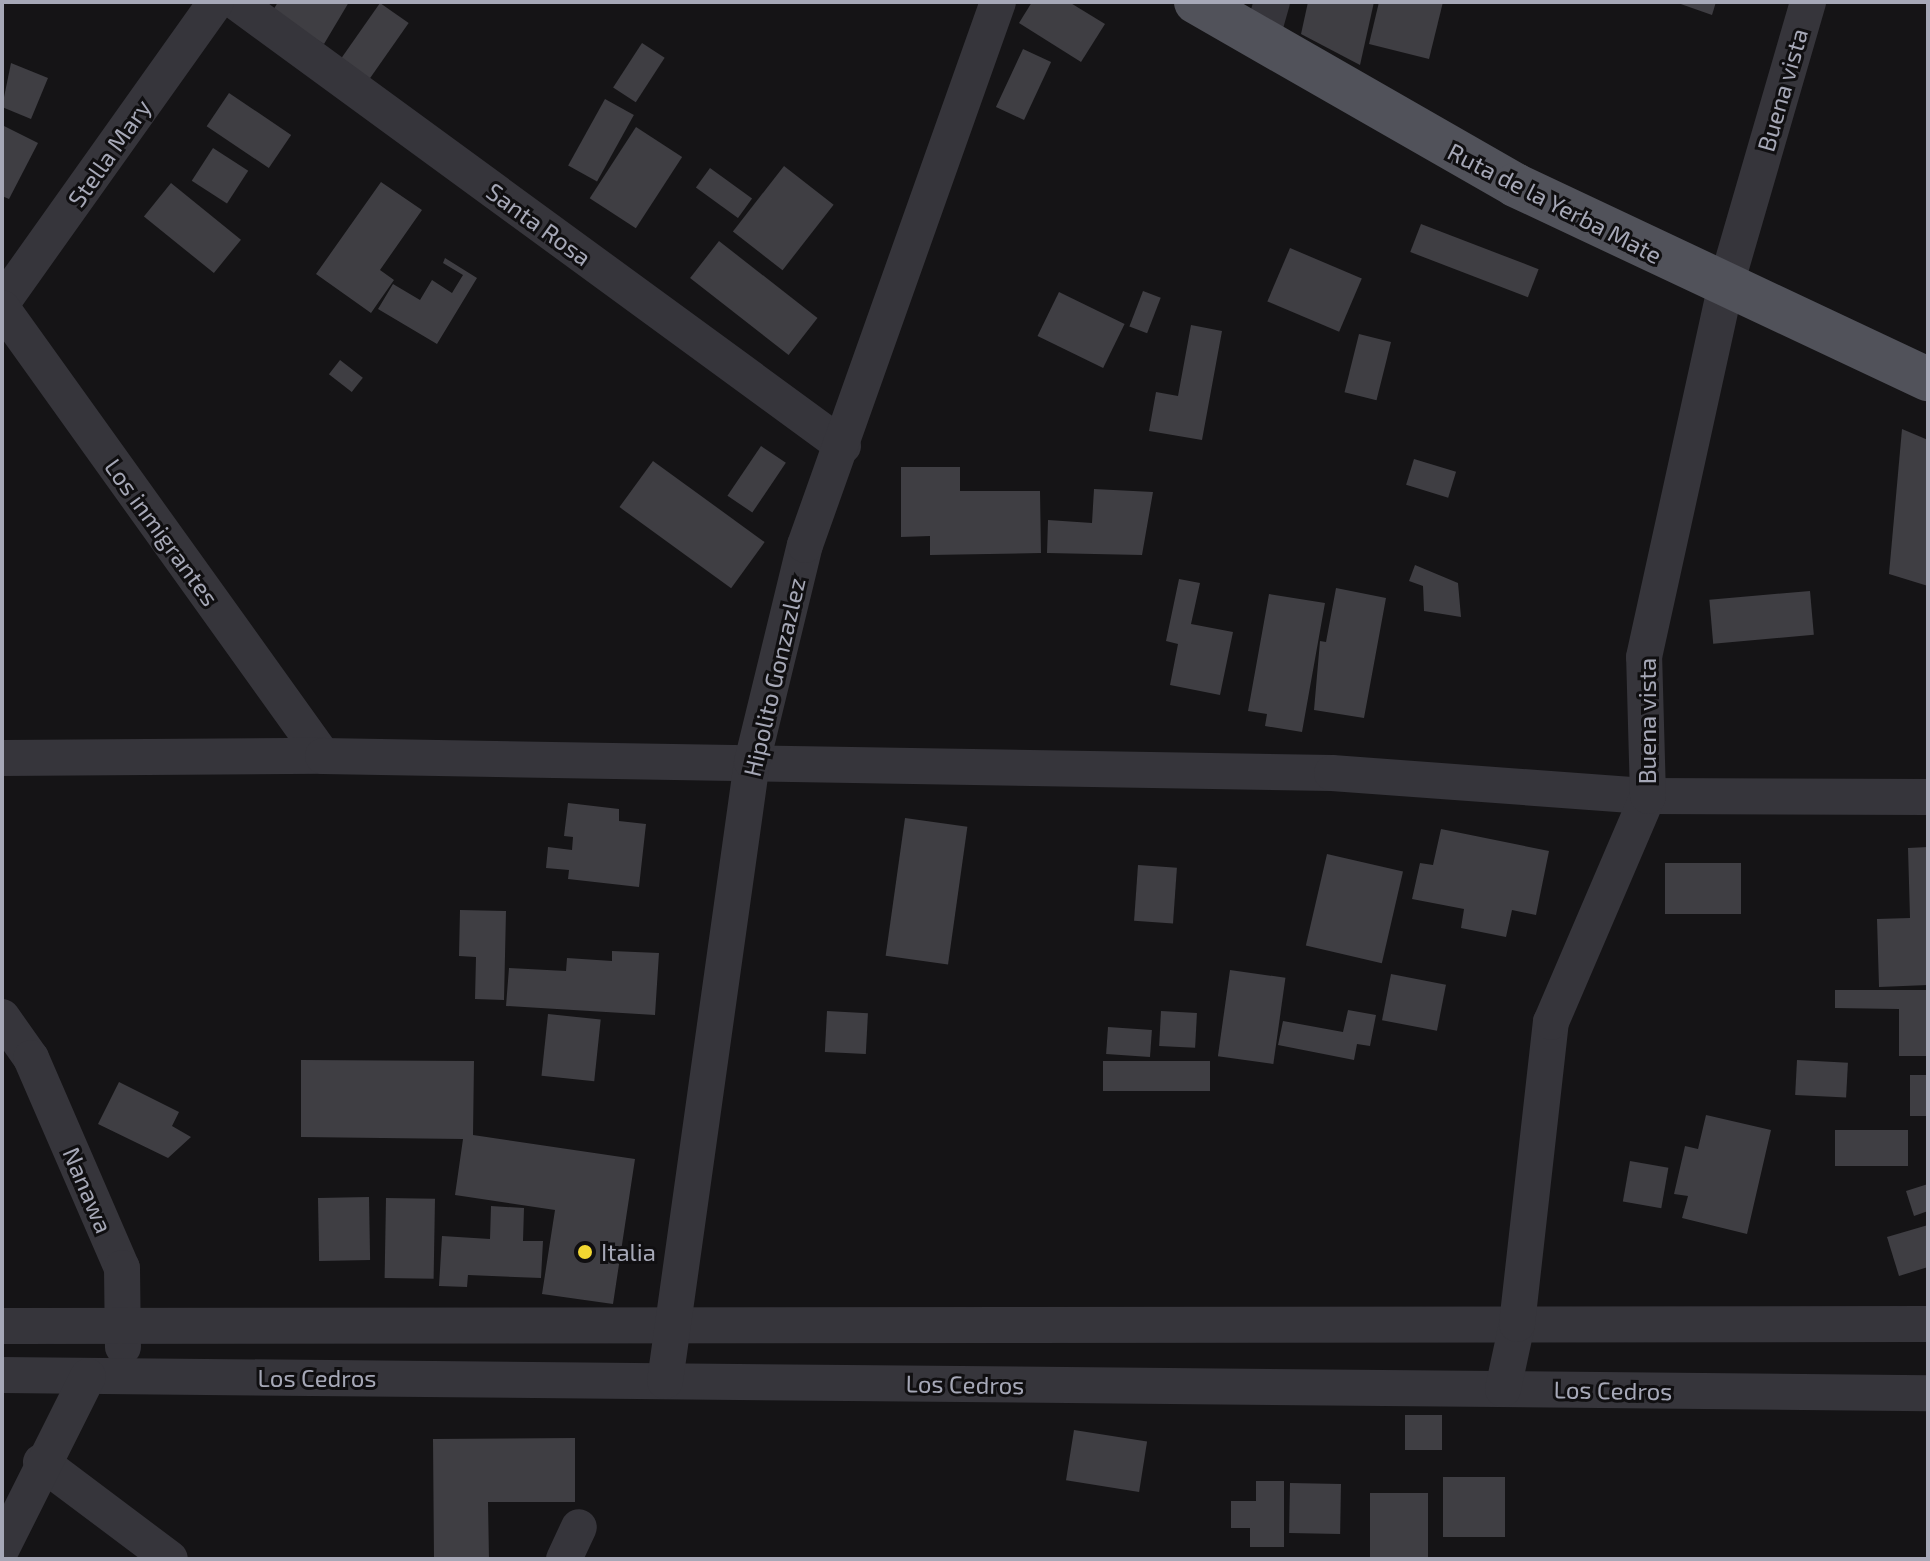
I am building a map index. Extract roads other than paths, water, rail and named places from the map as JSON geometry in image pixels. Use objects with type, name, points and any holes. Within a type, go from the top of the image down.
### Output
[{"type":"main road","name":"Ruta de la Yerba Mate","points":[[1196,2],[1267,21],[1503,179],[1725,288],[1928,379]]},
{"type":"street","name":"Stella Mary","points":[[2,306],[216,2]]},
{"type":"street","name":"Santa Rosa","points":[[236,2],[843,446]]},
{"type":"street","name":"Hipolito Gonzazlez","points":[[665,1381],[752,762],[805,545],[843,446],[998,2]]},
{"type":"street","name":"Buena vista","points":[[1503,1389],[1517,1324],[1551,1022],[1648,796],[1644,657],[1725,288],[1808,2]]},
{"type":"street","name":"Los inmigrantes","points":[[2,306],[323,756]]},
{"type":"street","points":[[2,758],[323,756],[1332,773],[1648,796],[1928,797]]},
{"type":"street","name":"Nanawa","points":[[2,1017],[31,1058],[122,1268],[123,1376]]},
{"type":"street","points":[[2,1326],[1928,1324]]},
{"type":"street","name":"Los Cedros","points":[[2,1375],[1928,1393]]},
{"type":"street","points":[[2,1548],[41,1462],[88,1376]]},
{"type":"street","points":[[41,1462],[170,1559]]},
{"type":"street","points":[[564,1559],[579,1527]]},
{"type":"place","name":"Italia","points":[[585,1252]]}]
